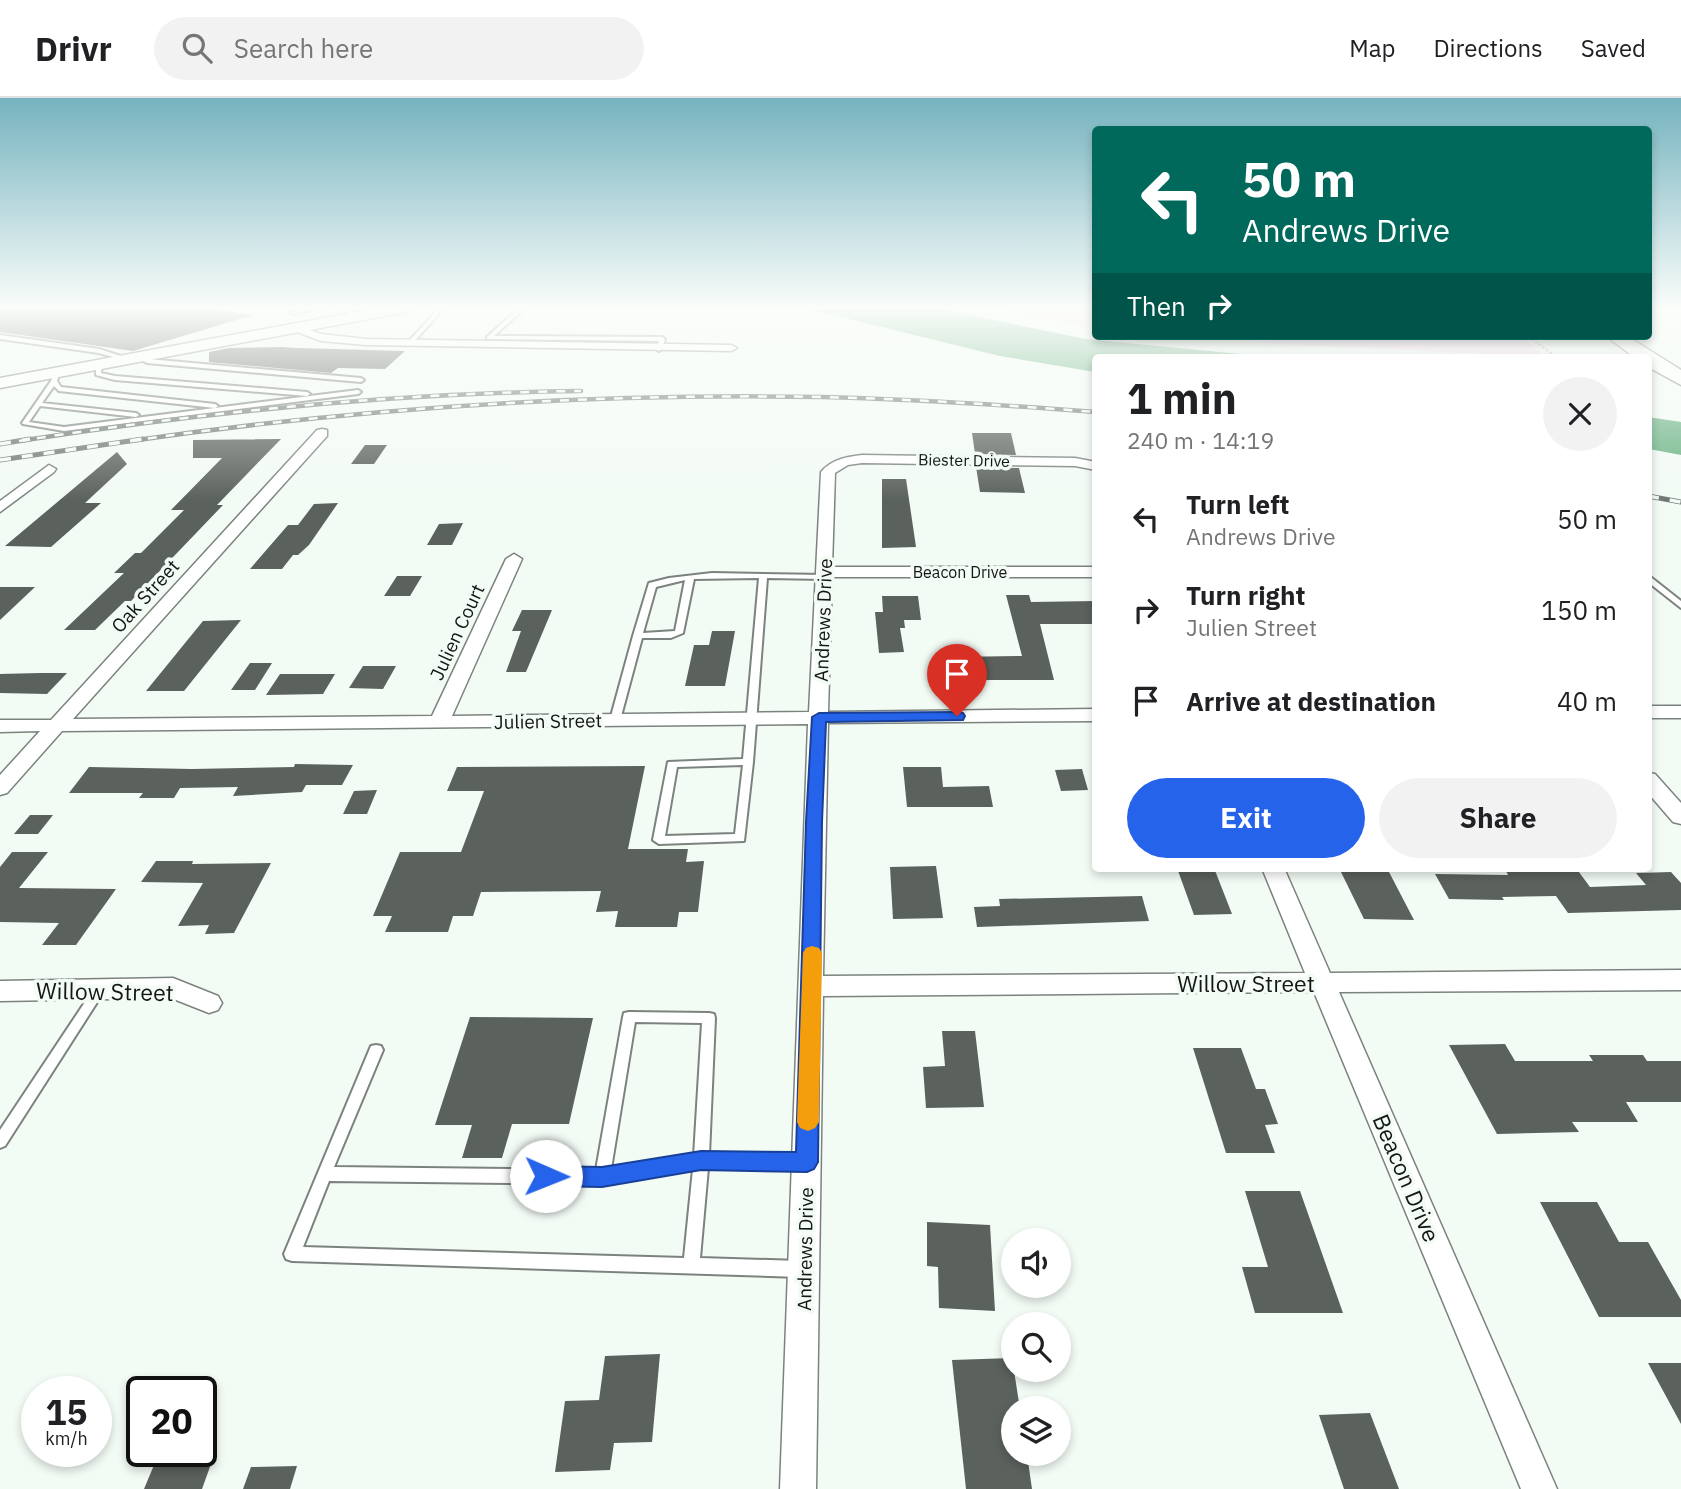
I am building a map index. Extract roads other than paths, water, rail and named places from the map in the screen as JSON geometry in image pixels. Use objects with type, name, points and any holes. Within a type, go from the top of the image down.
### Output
[{"type":"main road","points":[[0,383],[70,372]]},
{"type":"street","name":"Oak Street","points":[[0,788],[322,433]]},
{"type":"street","name":"Biester Drive","points":[[833,466],[862,459],[1063,462],[1092,466]]},
{"type":"street","name":"Andrews Drive","points":[[798,1489],[814,822],[826,494],[828,472],[833,466]]},
{"type":"street","points":[[0,508],[49,469]]},
{"type":"street","name":"Julien Court","points":[[439,722],[514,559]]},
{"type":"street","name":"Beacon Drive","points":[[825,574],[1092,572]]},
{"type":"street","points":[[1652,712],[1681,712]]},
{"type":"street","name":"Julien Street","points":[[0,726],[1092,715]]},
{"type":"street","points":[[1652,784],[1681,817]]},
{"type":"street","name":"Beacon Drive","points":[[1275,872],[1539,1489]]},
{"type":"street","name":"Willow Street","points":[[812,986],[1681,980]]},
{"type":"street","name":"Willow Street","points":[[0,991],[173,988],[209,1003]]},
{"type":"lane","points":[[98,372],[114,378],[331,396]]},
{"type":"lane","points":[[255,372],[361,380]]},
{"type":"lane","points":[[56,376],[24,423],[64,429],[359,392]]},
{"type":"lane","points":[[56,376],[59,389],[236,408]]},
{"type":"lane","points":[[38,404],[153,418]]},
{"type":"lane","points":[[615,720],[652,585],[667,579],[690,577],[825,574]]},
{"type":"lane","points":[[637,636],[671,635],[679,632],[690,577]]},
{"type":"lane","points":[[748,762],[672,764],[659,840],[740,838],[748,762],[763,577]]},
{"type":"lane","points":[[1652,580],[1681,605]]},
{"type":"lane","points":[[0,1142],[99,990]]},
{"type":"lane","points":[[602,1177],[629,1017],[709,1018],[701,1161],[691,1266]]},
{"type":"lane","points":[[376,1050],[292,1254],[804,1269]]},
{"type":"lane","points":[[324,1174],[602,1177],[701,1161],[807,1162]]},
{"type":"railway","points":[[19,441],[159,421],[299,406],[440,396],[581,391]]},
{"type":"railway","points":[[130,441],[302,420],[561,400],[735,396],[855,398],[1092,412]]},
{"type":"railway","points":[[0,444],[30,439]]},
{"type":"railway","points":[[0,460],[143,439]]},
{"type":"railway","points":[[1652,497],[1681,502]]}]
